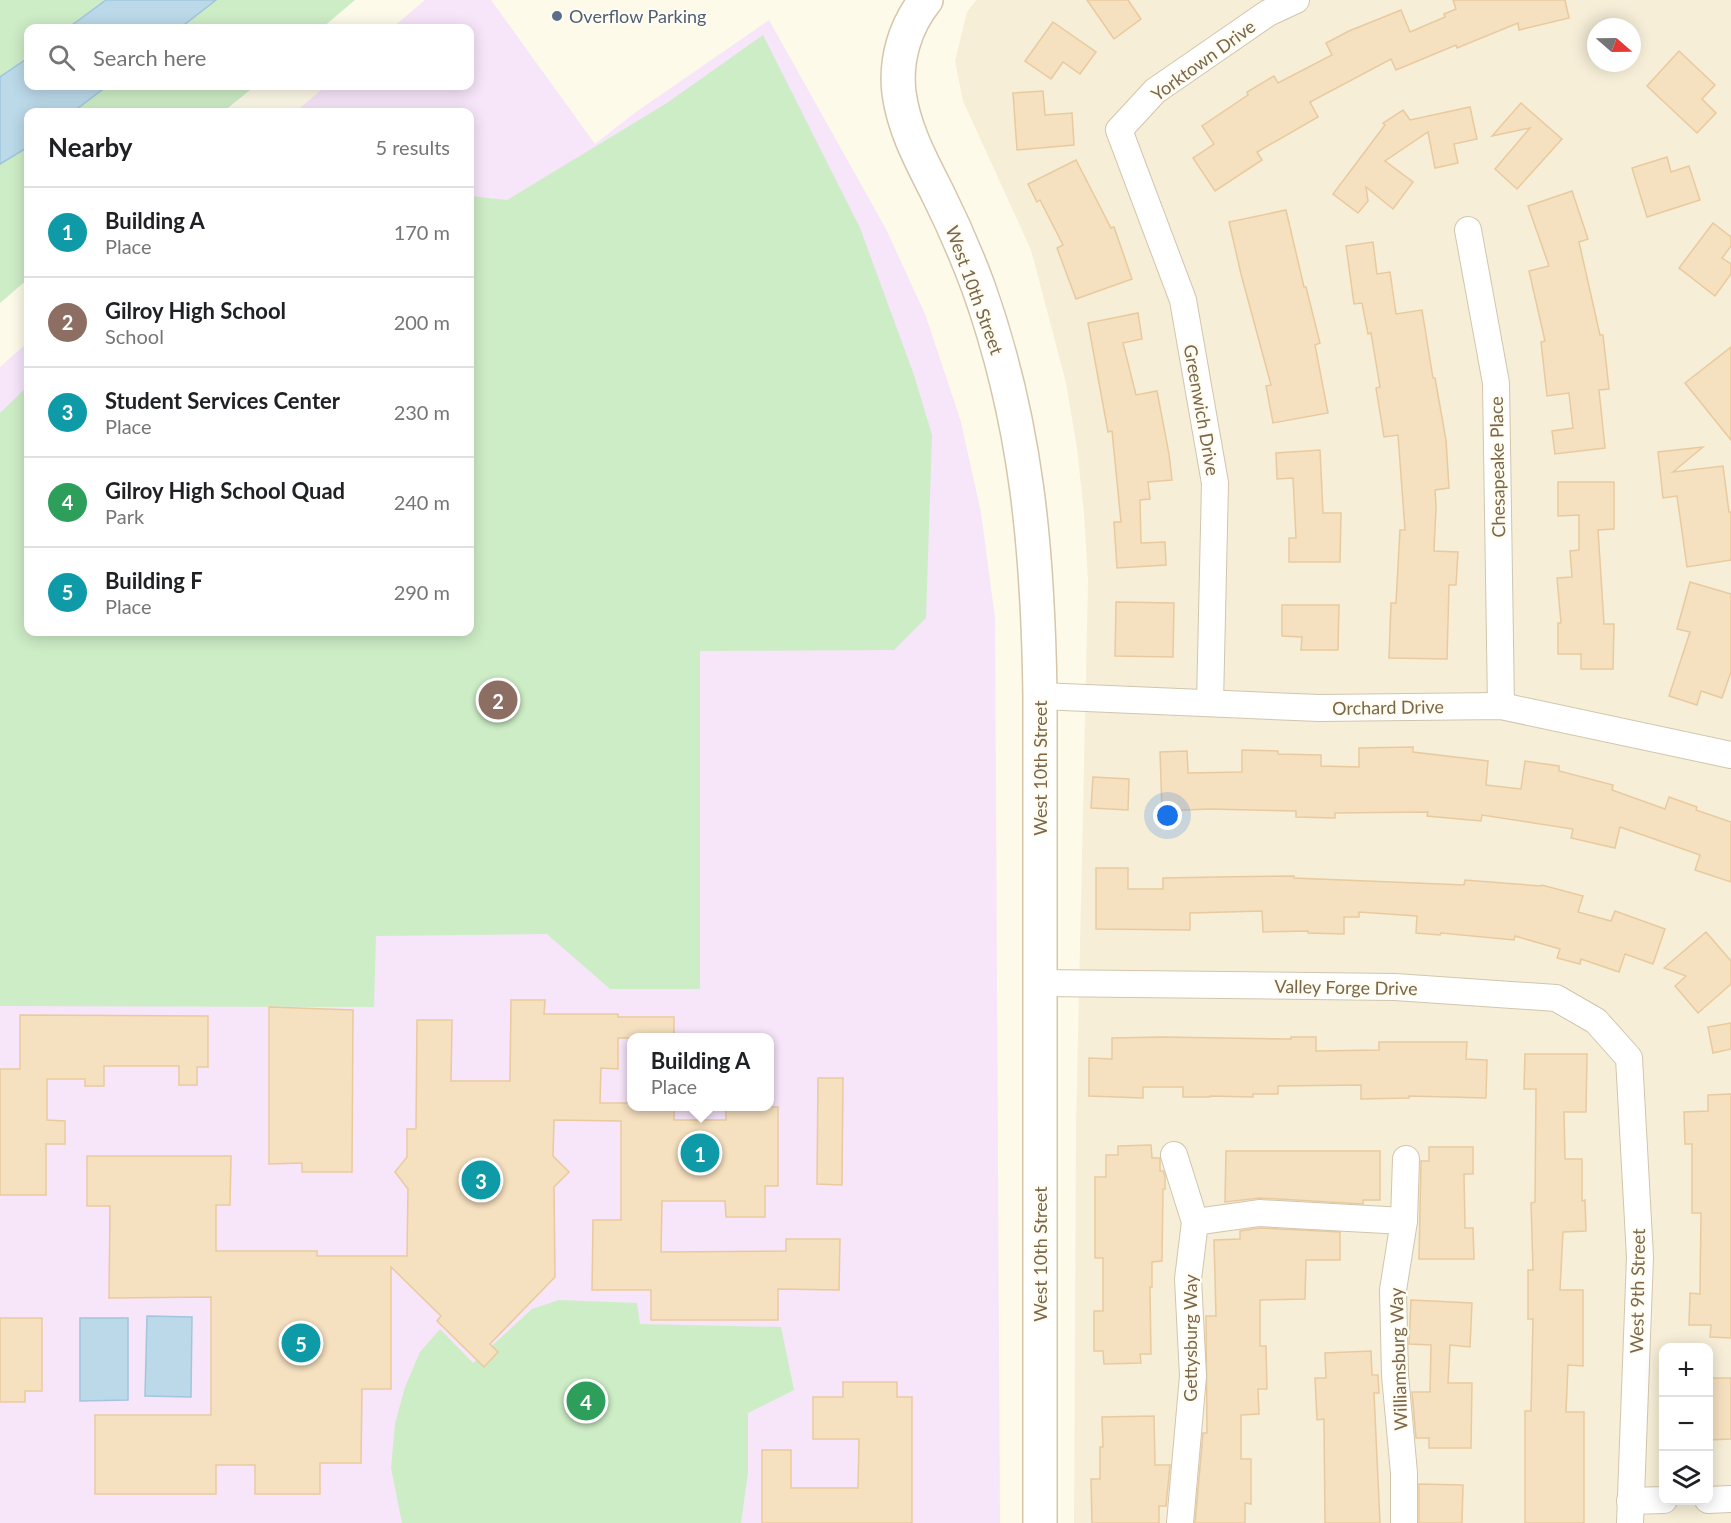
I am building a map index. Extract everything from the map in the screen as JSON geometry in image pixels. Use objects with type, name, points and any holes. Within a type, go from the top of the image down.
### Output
[{"type":"street","name":"West 10th Street","points":[[926,0],[905,36],[898,73],[903,112],[913,143],[977,284],[1001,359],[1019,433],[1035,558],[1040,696],[1040,1523]]},
{"type":"street","name":"Yorktown Drive","points":[[1119,130],[1155,91],[1268,13],[1296,0]]},
{"type":"street","name":"Greenwich Drive","points":[[1119,130],[1183,300],[1215,483],[1210,703]]},
{"type":"street","name":"Chesapeake Place","points":[[1468,230],[1496,383],[1501,706]]},
{"type":"street","name":"Orchard Drive","points":[[1040,696],[1320,708],[1501,706],[1731,755]]},
{"type":"street","name":"Valley Forge Drive","points":[[1040,983],[1395,987],[1556,998],[1596,1021],[1629,1058]]},
{"type":"street","name":"West 9th Street","points":[[1629,1058],[1640,1257],[1630,1512]]},
{"type":"street","name":"Gettysburg Way","points":[[1174,1155],[1195,1222],[1188,1279],[1193,1376],[1180,1523]]},
{"type":"street","name":"Williamsburg Way","points":[[1404,1523],[1404,1473],[1395,1375],[1393,1290],[1404,1221],[1406,1159]]},
{"type":"street","points":[[1195,1222],[1258,1213],[1404,1221]]},
{"type":"street","points":[[1713,1500],[1731,1499]]},
{"type":"street","points":[[1630,1512],[1659,1502]]},
{"type":"shaded area","points":[[425,0],[491,0],[595,144],[636,112],[769,20],[886,229],[925,314],[961,422],[981,513],[995,618],[1000,1523],[0,1523],[0,367],[24,346],[24,636],[474,636],[474,108],[300,108],[321,90],[474,90],[474,24],[397,24]]},
{"type":"shaded area","points":[[976,0],[1731,0],[1731,1523],[1074,1523],[1076,1127],[1088,581],[1084,514],[1077,448],[1066,383],[1031,250],[963,101],[955,61],[967,12]]},
{"type":"green space","points":[[0,0],[355,0],[327,24],[24,24],[24,90],[250,90],[228,108],[24,108],[24,282],[0,303]]},
{"type":"green space","points":[[763,35],[860,228],[914,375],[932,435],[926,618],[894,650],[700,651],[700,989],[610,989],[547,934],[376,936],[374,1007],[0,1006],[0,413],[24,390],[24,636],[474,636],[474,196],[507,200],[667,103]]},
{"type":"green space","points":[[559,1300],[637,1303],[640,1324],[781,1327],[794,1390],[748,1413],[748,1473],[741,1523],[402,1523],[391,1468],[395,1424],[405,1387],[420,1352],[440,1329],[473,1363],[532,1309]]},
{"type":"water","points":[[106,0],[216,0],[185,24],[73,24]]},
{"type":"water","points":[[24,61],[24,90],[102,90],[78,108],[24,108],[24,149],[0,164],[0,77]]},
{"type":"water","points":[[147,1316],[192,1317],[191,1397],[145,1396]]},
{"type":"water","points":[[80,1318],[128,1318],[128,1400],[80,1401]]},
{"type":"building","points":[[1087,0],[1128,0],[1141,19],[1114,39]]},
{"type":"building","points":[[1453,0],[1565,0],[1569,18],[1519,30],[1518,23],[1396,70],[1391,59],[1310,102],[1318,117],[1257,152],[1262,160],[1215,191],[1193,158],[1214,144],[1202,126],[1248,95],[1247,92],[1274,76],[1278,83],[1332,55],[1326,43],[1349,31],[1401,10],[1410,32],[1445,17],[1444,14],[1456,9]]},
{"type":"building","points":[[1053,22],[1096,52],[1080,74],[1063,62],[1051,79],[1025,61]]},
{"type":"building","points":[[1679,51],[1715,85],[1702,99],[1716,113],[1697,133],[1647,86]]},
{"type":"building","points":[[1043,91],[1045,115],[1072,113],[1074,145],[1017,150],[1013,93]]},
{"type":"building","points":[[1521,103],[1562,139],[1517,189],[1495,169],[1530,128],[1492,136]]},
{"type":"building","points":[[1470,107],[1477,139],[1454,144],[1458,163],[1435,168],[1428,132],[1385,161],[1413,182],[1393,209],[1366,187],[1368,201],[1358,213],[1333,194],[1385,125],[1383,123],[1403,110],[1410,120]]},
{"type":"building","points":[[1667,157],[1671,172],[1689,166],[1700,200],[1647,217],[1632,168]]},
{"type":"building","points":[[1076,160],[1111,228],[1114,227],[1132,279],[1076,299],[1057,248],[1063,245],[1040,200],[1037,202],[1028,184]]},
{"type":"building","points":[[1572,191],[1588,239],[1579,242],[1600,335],[1603,335],[1609,389],[1599,390],[1605,448],[1555,454],[1552,431],[1573,428],[1569,393],[1547,396],[1541,342],[1545,341],[1529,271],[1549,266],[1528,206]]},
{"type":"building","points":[[1286,210],[1320,343],[1315,345],[1328,413],[1273,423],[1266,386],[1271,385],[1229,222]]},
{"type":"building","points":[[1713,223],[1731,237],[1731,246],[1722,258],[1731,264],[1731,274],[1715,296],[1679,268]]},
{"type":"building","points":[[1373,242],[1377,274],[1390,272],[1396,314],[1422,310],[1433,378],[1435,378],[1446,440],[1449,488],[1435,490],[1434,551],[1458,552],[1456,585],[1449,585],[1447,659],[1389,658],[1391,603],[1396,603],[1400,530],[1405,530],[1398,435],[1384,437],[1376,388],[1380,387],[1371,333],[1368,334],[1362,303],[1354,304],[1346,246]]},
{"type":"building","points":[[1138,313],[1142,339],[1123,343],[1136,395],[1157,391],[1172,480],[1148,482],[1150,499],[1140,500],[1141,543],[1165,542],[1166,565],[1117,568],[1114,522],[1121,522],[1112,431],[1108,432],[1088,323]]},
{"type":"building","points":[[1731,347],[1731,440],[1685,383]]},
{"type":"building","points":[[1703,447],[1673,472],[1723,466],[1729,512],[1731,512],[1731,560],[1687,567],[1677,496],[1663,498],[1658,452]]},
{"type":"building","points":[[1320,450],[1323,513],[1341,513],[1340,562],[1289,562],[1289,538],[1296,538],[1293,478],[1277,479],[1276,453]]},
{"type":"building","points":[[1558,482],[1614,482],[1614,529],[1598,530],[1604,624],[1614,624],[1613,669],[1581,669],[1581,654],[1558,654],[1558,623],[1561,623],[1557,578],[1572,577],[1570,551],[1579,550],[1579,515],[1558,516]]},
{"type":"building","points":[[1690,582],[1731,594],[1731,672],[1722,698],[1701,691],[1697,705],[1669,696],[1690,632],[1677,629]]},
{"type":"building","points":[[1116,602],[1174,603],[1173,657],[1115,656]]},
{"type":"building","points":[[1282,605],[1339,605],[1338,650],[1301,650],[1302,637],[1282,636]]},
{"type":"building","points":[[1413,747],[1413,752],[1488,761],[1486,785],[1521,789],[1525,761],[1559,766],[1559,771],[1613,785],[1612,790],[1665,809],[1669,797],[1697,807],[1696,810],[1731,822],[1731,882],[1695,870],[1700,855],[1620,827],[1615,848],[1571,838],[1573,829],[1482,815],[1481,821],[1427,816],[1428,812],[1335,813],[1335,818],[1296,817],[1296,811],[1209,809],[1162,811],[1160,752],[1187,751],[1188,773],[1242,772],[1242,750],[1321,755],[1321,766],[1359,767],[1359,748]]},
{"type":"building","points":[[1093,777],[1129,779],[1128,810],[1091,808]]},
{"type":"building","points":[[1096,868],[1128,868],[1128,889],[1163,889],[1163,878],[1294,876],[1294,878],[1464,885],[1465,880],[1542,885],[1583,896],[1578,912],[1611,921],[1615,911],[1665,929],[1653,964],[1625,954],[1619,972],[1581,959],[1580,964],[1557,958],[1560,949],[1515,936],[1514,940],[1416,933],[1417,916],[1359,912],[1359,917],[1344,917],[1344,934],[1308,933],[1308,931],[1263,932],[1262,911],[1190,913],[1190,930],[1096,929]]},
{"type":"building","points":[[1706,932],[1731,961],[1731,984],[1698,1013],[1675,986],[1686,976],[1664,968]]},
{"type":"building","points":[[511,1000],[545,1000],[544,1014],[674,1017],[674,1033],[627,1033],[627,1038],[618,1038],[618,1069],[601,1068],[600,1103],[627,1103],[627,1111],[674,1111],[674,1120],[726,1120],[726,1111],[774,1111],[774,1107],[778,1107],[778,1186],[765,1186],[765,1217],[726,1217],[725,1201],[662,1201],[661,1252],[786,1251],[786,1239],[840,1239],[839,1290],[778,1289],[778,1320],[651,1320],[651,1290],[592,1290],[593,1220],[621,1220],[621,1121],[554,1120],[553,1156],[569,1172],[554,1187],[555,1277],[490,1344],[498,1352],[484,1367],[437,1321],[441,1316],[391,1267],[391,1389],[362,1389],[361,1463],[320,1463],[320,1494],[255,1494],[255,1465],[216,1465],[216,1494],[95,1494],[95,1415],[211,1415],[211,1297],[109,1298],[110,1206],[87,1206],[87,1156],[231,1156],[230,1205],[216,1205],[216,1251],[317,1251],[317,1256],[407,1256],[408,1189],[395,1172],[407,1157],[407,1129],[416,1129],[417,1020],[452,1020],[451,1081],[510,1081]]},
{"type":"building","points":[[269,1007],[353,1010],[352,1172],[302,1172],[302,1163],[269,1164]]},
{"type":"building","points":[[20,1015],[208,1016],[208,1067],[197,1067],[197,1085],[179,1085],[179,1066],[104,1066],[104,1086],[85,1086],[85,1079],[47,1079],[47,1120],[65,1121],[65,1144],[46,1144],[46,1195],[0,1195],[0,1069],[20,1069]]},
{"type":"building","points":[[1731,1023],[1731,1049],[1713,1053],[1708,1027]]},
{"type":"building","points":[[1291,1037],[1316,1037],[1316,1051],[1379,1050],[1379,1042],[1467,1042],[1466,1059],[1487,1060],[1486,1098],[1409,1096],[1409,1098],[1361,1099],[1361,1085],[1278,1086],[1278,1094],[1253,1094],[1253,1097],[1183,1097],[1183,1087],[1143,1087],[1143,1098],[1089,1096],[1089,1058],[1112,1059],[1112,1038],[1291,1039]]},
{"type":"building","points":[[1525,1054],[1587,1054],[1586,1112],[1564,1112],[1565,1159],[1582,1159],[1582,1201],[1585,1200],[1586,1231],[1563,1232],[1560,1290],[1583,1290],[1583,1366],[1568,1365],[1566,1412],[1584,1412],[1584,1523],[1525,1523],[1525,1411],[1531,1411],[1533,1319],[1528,1319],[1528,1270],[1533,1270],[1531,1203],[1535,1202],[1536,1089],[1524,1089]]},
{"type":"building","points":[[818,1078],[843,1078],[842,1185],[817,1184]]},
{"type":"building","points":[[1731,1094],[1731,1338],[1710,1337],[1711,1325],[1689,1325],[1690,1293],[1700,1294],[1701,1213],[1692,1213],[1692,1144],[1685,1144],[1684,1112],[1708,1111],[1708,1095]]},
{"type":"building","points":[[1151,1145],[1152,1158],[1160,1158],[1160,1171],[1163,1171],[1165,1176],[1165,1189],[1163,1189],[1162,1261],[1152,1262],[1151,1354],[1140,1354],[1141,1363],[1104,1364],[1103,1351],[1094,1351],[1094,1311],[1103,1311],[1103,1258],[1095,1258],[1095,1177],[1106,1177],[1106,1155],[1118,1155],[1118,1146]]},
{"type":"building","points":[[1429,1147],[1473,1147],[1473,1174],[1464,1174],[1465,1228],[1473,1228],[1474,1259],[1419,1259],[1421,1161],[1429,1161]]},
{"type":"building","points":[[1226,1151],[1380,1151],[1380,1200],[1363,1200],[1363,1204],[1260,1198],[1225,1202]]},
{"type":"building","points":[[1260,1228],[1340,1232],[1340,1260],[1306,1260],[1305,1299],[1260,1300],[1260,1346],[1266,1346],[1267,1389],[1258,1389],[1259,1414],[1241,1415],[1241,1459],[1251,1459],[1251,1504],[1245,1503],[1245,1523],[1195,1523],[1203,1433],[1207,1433],[1206,1316],[1216,1316],[1214,1240],[1240,1239],[1240,1231]]},
{"type":"building","points":[[1411,1300],[1472,1303],[1470,1347],[1450,1345],[1448,1383],[1472,1383],[1471,1448],[1429,1448],[1429,1438],[1416,1438],[1412,1392],[1430,1392],[1431,1345],[1409,1344]]},
{"type":"building","points":[[0,1318],[42,1318],[42,1391],[25,1391],[25,1402],[0,1402]]},
{"type":"building","points":[[1371,1351],[1372,1375],[1378,1375],[1379,1393],[1374,1393],[1380,1523],[1325,1523],[1324,1419],[1317,1420],[1315,1378],[1326,1378],[1325,1353]]},
{"type":"building","points":[[1713,1378],[1731,1378],[1731,1439],[1713,1440]]},
{"type":"building","points":[[843,1382],[897,1382],[897,1397],[912,1397],[912,1523],[762,1523],[762,1450],[791,1450],[791,1488],[858,1488],[859,1439],[813,1439],[813,1397],[843,1397]]},
{"type":"building","points":[[1154,1416],[1155,1465],[1170,1465],[1166,1506],[1159,1506],[1159,1523],[1092,1523],[1091,1479],[1100,1479],[1100,1447],[1103,1447],[1102,1417]]},
{"type":"building","points":[[1419,1484],[1463,1485],[1462,1523],[1419,1523]]},
{"type":"place","name":"Overflow Parking","points":[[557,16]]},
{"type":"place","name":"Gilroy High School","points":[[498,700]]},
{"type":"place","name":"Building A","points":[[700,1153]]},
{"type":"place","name":"Student Services Center","points":[[481,1180]]},
{"type":"place","name":"Building F","points":[[301,1343]]},
{"type":"place","name":"Gilroy High School Quad","points":[[586,1401]]}]
